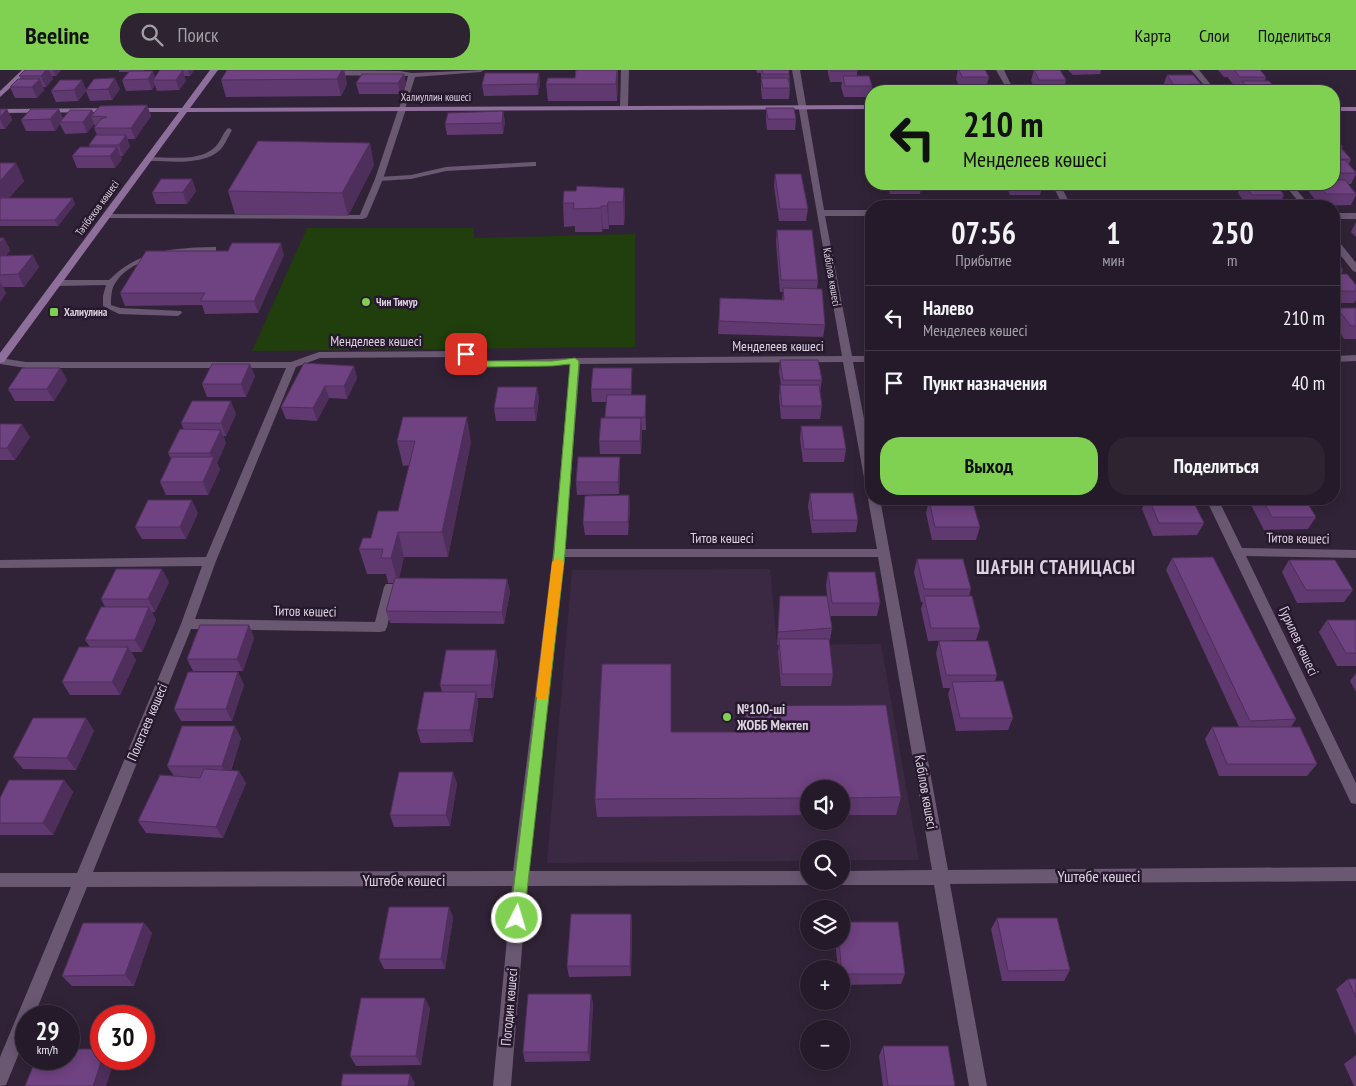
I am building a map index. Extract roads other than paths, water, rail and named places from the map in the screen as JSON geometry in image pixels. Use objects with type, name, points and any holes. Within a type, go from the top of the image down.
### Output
[{"type":"main road","points":[[0,95],[26,70]]},
{"type":"main road","name":"Тәтібеков көшесі","points":[[0,360],[214,70]]},
{"type":"main road","name":"Халиуллин көшесі","points":[[0,111],[865,107]]},
{"type":"main road","points":[[1340,109],[1356,109]]},
{"type":"street","points":[[624,107],[625,70]]},
{"type":"street","name":"Кабілов көшесі","points":[[796,70],[820,213],[865,451]]},
{"type":"street","points":[[1000,70],[1008,85]]},
{"type":"street","points":[[1195,70],[1208,85]]},
{"type":"street","points":[[363,217],[379,179],[402,109]]},
{"type":"street","points":[[1293,190],[1301,200]]},
{"type":"street","points":[[820,213],[865,214]]},
{"type":"street","points":[[1340,216],[1356,216]]},
{"type":"street","points":[[1340,249],[1356,269]]},
{"type":"street","name":"Менделеев көшесі","points":[[0,360],[26,365],[292,365],[319,354],[466,354],[483,364],[552,364],[575,361],[865,359]]},
{"type":"street","points":[[1340,359],[1356,358]]},
{"type":"street","name":"Погодин көшесі","points":[[502,1086],[520,880],[559,553],[575,361]]},
{"type":"street","name":"Полетаев көшесі","points":[[0,1079],[188,624],[210,561],[292,365]]},
{"type":"street","name":"Кабілов көшесі","points":[[875,505],[978,1086]]},
{"type":"street","name":"Гурилев көшесі","points":[[1215,505],[1356,798]]},
{"type":"street","name":"Титов көшесі","points":[[1239,552],[1356,554]]},
{"type":"street","name":"Титов көшесі","points":[[559,553],[885,553]]},
{"type":"street","points":[[0,564],[210,561]]},
{"type":"street","name":"Титов көшесі","points":[[188,624],[380,627],[390,587]]},
{"type":"street","name":"Үштөбе көшесі","points":[[850,878],[1356,874]]},
{"type":"street","name":"Үштөбе көшесі","points":[[0,880],[800,878]]},
{"type":"lane","points":[[302,70],[306,73],[400,73],[412,75],[481,70]]},
{"type":"lane","points":[[402,109],[412,75]]},
{"type":"lane","points":[[149,159],[206,156],[216,150],[229,130]]},
{"type":"lane","points":[[379,179],[411,177],[446,170],[533,164]]},
{"type":"lane","points":[[107,216],[363,217]]},
{"type":"lane","points":[[178,313],[119,312],[107,306],[110,282],[120,271],[153,255],[171,250],[213,250]]},
{"type":"lane","points":[[58,283],[110,282]]},
{"type":"place","name":"Чин Тимур","points":[[366,302]]},
{"type":"place","name":"Халиулина","points":[[54,312]]},
{"type":"place","name":"№100-ші ЖОББ Мектеп","points":[[727,717]]},
{"type":"district","name":"ШАҒЫН СТАНИЦАСЫ","points":[[1056,567]]}]
